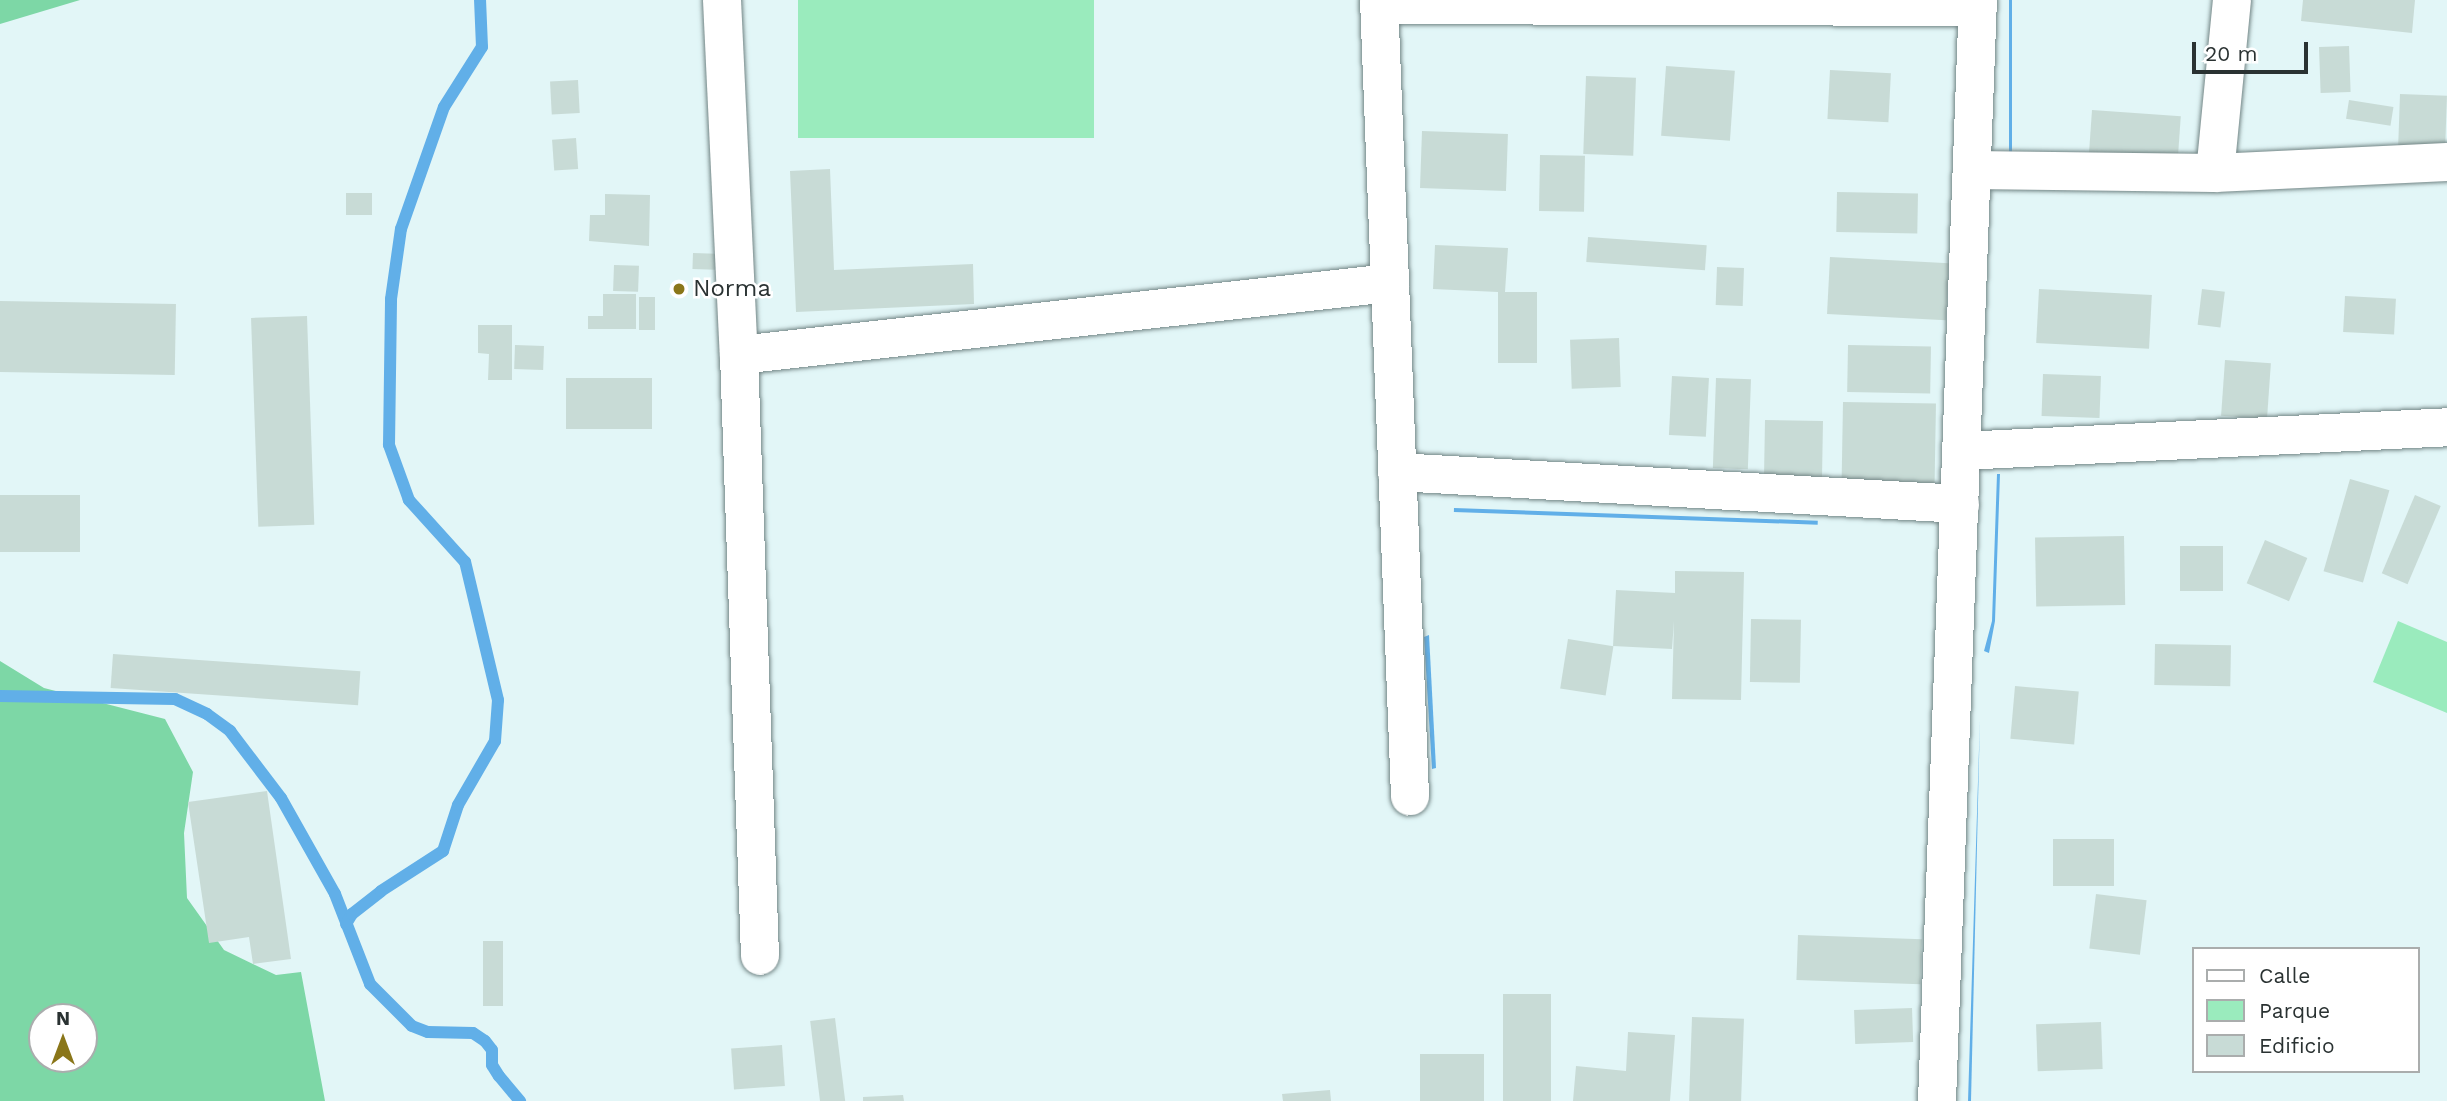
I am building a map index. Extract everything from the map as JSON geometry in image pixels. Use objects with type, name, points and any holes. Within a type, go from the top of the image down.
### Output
[{"type":"street","points":[[722,0],[739,355],[760,956]]},
{"type":"street","points":[[2216,173],[2232,0]]},
{"type":"street","points":[[1410,796],[1379,2],[1978,4],[1937,1101]]},
{"type":"street","points":[[1972,170],[2216,173],[2447,162]]},
{"type":"street","points":[[739,355],[1390,283]]},
{"type":"street","points":[[1962,452],[2447,427]]},
{"type":"street","points":[[1397,472],[1960,504]]},
{"type":"green space","points":[[0,0],[80,0],[0,24]]},
{"type":"green space","points":[[798,0],[1094,0],[1094,138],[798,138]]},
{"type":"green space","points":[[2398,621],[2447,642],[2447,713],[2373,682]]},
{"type":"green space","points":[[0,661],[44,688],[165,719],[193,772],[184,833],[187,898],[224,950],[276,975],[301,972],[325,1101],[0,1101]]},
{"type":"water","points":[[2009,0],[2012,0],[2012,159],[2009,159]]},
{"type":"water","points":[[1997,474],[2000,474],[1995,621],[1989,653],[1984,651],[1992,621]]},
{"type":"water","points":[[1454,508],[1818,521],[1818,525],[1454,512]]},
{"type":"water","points":[[1429,635],[1436,768],[1432,769],[1424,637]]},
{"type":"water","points":[[1980,717],[1971,1101],[1968,1101]]},
{"type":"building","points":[[2303,0],[2415,0],[2412,33],[2301,21]]},
{"type":"building","points":[[2349,46],[2351,92],[2321,93],[2319,47]]},
{"type":"building","points":[[1666,66],[1735,71],[1730,141],[1661,136]]},
{"type":"building","points":[[1830,70],[1891,73],[1888,122],[1827,119]]},
{"type":"building","points":[[1586,76],[1636,78],[1633,156],[1583,154]]},
{"type":"building","points":[[578,80],[580,113],[552,114],[550,81]]},
{"type":"building","points":[[2400,94],[2447,96],[2445,154],[2398,152]]},
{"type":"building","points":[[2349,100],[2393,107],[2390,126],[2346,119]]},
{"type":"building","points":[[2092,110],[2181,116],[2178,161],[2089,155]]},
{"type":"building","points":[[1422,131],[1508,134],[1506,191],[1420,188]]},
{"type":"building","points":[[576,138],[578,169],[554,171],[552,140]]},
{"type":"building","points":[[1540,155],[1585,156],[1584,212],[1539,211]]},
{"type":"building","points":[[830,169],[834,270],[973,264],[974,304],[796,312],[790,171]]},
{"type":"building","points":[[1837,192],[1918,193],[1917,233],[1836,232]]},
{"type":"building","points":[[346,193],[372,193],[372,215],[346,215]]},
{"type":"building","points":[[605,194],[650,195],[649,246],[589,241],[590,215],[605,215]]},
{"type":"building","points":[[1588,237],[1707,245],[1705,270],[1586,262]]},
{"type":"building","points":[[1435,245],[1508,248],[1505,292],[1537,292],[1537,363],[1498,363],[1498,292],[1433,289]]},
{"type":"building","points":[[693,253],[716,254],[715,270],[692,269]]},
{"type":"building","points":[[1830,257],[1949,263],[1946,320],[1827,314]]},
{"type":"building","points":[[614,265],[639,266],[638,292],[613,291]]},
{"type":"building","points":[[1717,267],[1744,268],[1743,306],[1716,305]]},
{"type":"building","points":[[2039,289],[2152,295],[2149,349],[2036,343]]},
{"type":"building","points":[[2202,289],[2225,292],[2220,328],[2198,325]]},
{"type":"building","points":[[603,294],[636,294],[636,329],[588,329],[588,316],[603,316]]},
{"type":"building","points":[[2345,296],[2396,299],[2394,335],[2343,332]]},
{"type":"building","points":[[639,297],[655,297],[655,330],[639,330]]},
{"type":"building","points":[[0,301],[176,304],[175,375],[0,372]]},
{"type":"building","points":[[307,316],[314,525],[258,527],[251,318]]},
{"type":"building","points":[[478,325],[512,325],[512,380],[488,380],[489,354],[478,353]]},
{"type":"building","points":[[1619,338],[1621,387],[1572,389],[1570,340]]},
{"type":"building","points":[[515,345],[544,346],[543,370],[514,369]]},
{"type":"building","points":[[1848,345],[1931,346],[1930,393],[1847,392]]},
{"type":"building","points":[[2225,360],[2271,363],[2267,419],[2221,416]]},
{"type":"building","points":[[2043,374],[2101,376],[2099,418],[2042,416]]},
{"type":"building","points":[[1672,376],[1709,378],[1706,437],[1669,435]]},
{"type":"building","points":[[566,378],[652,378],[652,429],[566,429]]},
{"type":"building","points":[[1716,378],[1751,379],[1748,469],[1713,468]]},
{"type":"building","points":[[1843,402],[1936,404],[1935,484],[1842,482]]},
{"type":"building","points":[[1765,420],[1823,421],[1822,478],[1764,477]]},
{"type":"building","points":[[2350,479],[2389,490],[2363,583],[2324,571]]},
{"type":"building","points":[[0,495],[80,495],[80,552],[0,552]]},
{"type":"building","points":[[2415,495],[2441,506],[2408,584],[2382,573]]},
{"type":"building","points":[[2124,536],[2125,605],[2036,607],[2035,538]]},
{"type":"building","points":[[2265,540],[2307,558],[2289,601],[2247,583]]},
{"type":"building","points":[[2180,546],[2223,546],[2223,591],[2180,591]]},
{"type":"building","points":[[1675,571],[1744,572],[1741,700],[1672,699],[1674,621],[1672,649],[1613,646],[1616,590],[1675,593]]},
{"type":"building","points":[[1751,619],[1801,620],[1800,683],[1750,682]]},
{"type":"building","points":[[1568,639],[1613,646],[1606,696],[1560,688]]},
{"type":"building","points":[[2155,644],[2231,645],[2230,686],[2154,685]]},
{"type":"building","points":[[113,654],[360,671],[358,705],[111,688]]},
{"type":"building","points":[[2015,686],[2079,692],[2074,744],[2010,739]]},
{"type":"building","points":[[267,791],[291,959],[253,964],[249,937],[209,943],[188,802]]},
{"type":"building","points":[[2053,839],[2114,839],[2114,886],[2053,886]]},
{"type":"building","points":[[2096,894],[2147,900],[2140,955],[2089,949]]},
{"type":"building","points":[[1798,935],[1922,939],[1920,984],[1796,980]]},
{"type":"building","points":[[483,941],[503,941],[503,1006],[483,1006]]},
{"type":"building","points":[[1503,994],[1551,994],[1551,1101],[1503,1101]]},
{"type":"building","points":[[1912,1008],[1913,1042],[1855,1044],[1854,1010]]},
{"type":"building","points":[[1692,1017],[1744,1019],[1741,1101],[1689,1101]]},
{"type":"building","points":[[835,1018],[845,1101],[820,1101],[810,1021]]},
{"type":"building","points":[[2101,1022],[2103,1069],[2038,1071],[2036,1024]]},
{"type":"building","points":[[1628,1032],[1675,1035],[1670,1101],[1573,1101],[1576,1066],[1626,1071]]},
{"type":"building","points":[[782,1045],[785,1086],[734,1089],[731,1049]]},
{"type":"building","points":[[1420,1054],[1484,1054],[1484,1101],[1420,1101]]},
{"type":"building","points":[[1330,1090],[1331,1101],[1283,1101],[1282,1094]]},
{"type":"building","points":[[903,1095],[904,1101],[863,1101],[863,1097]]},
{"type":"waterway","points":[[346,924],[352,914],[381,891],[443,851],[458,805],[495,741],[498,700],[465,562],[409,500],[389,445],[391,299],[401,229],[444,107],[482,47],[480,0]]},
{"type":"waterway","points":[[0,696],[175,699],[207,714],[230,731],[281,798],[335,894],[370,984],[412,1026],[428,1032],[473,1033],[485,1041],[492,1050],[492,1065],[520,1101]]},
{"type":"place","name":"Norma","points":[[679,289]]}]
